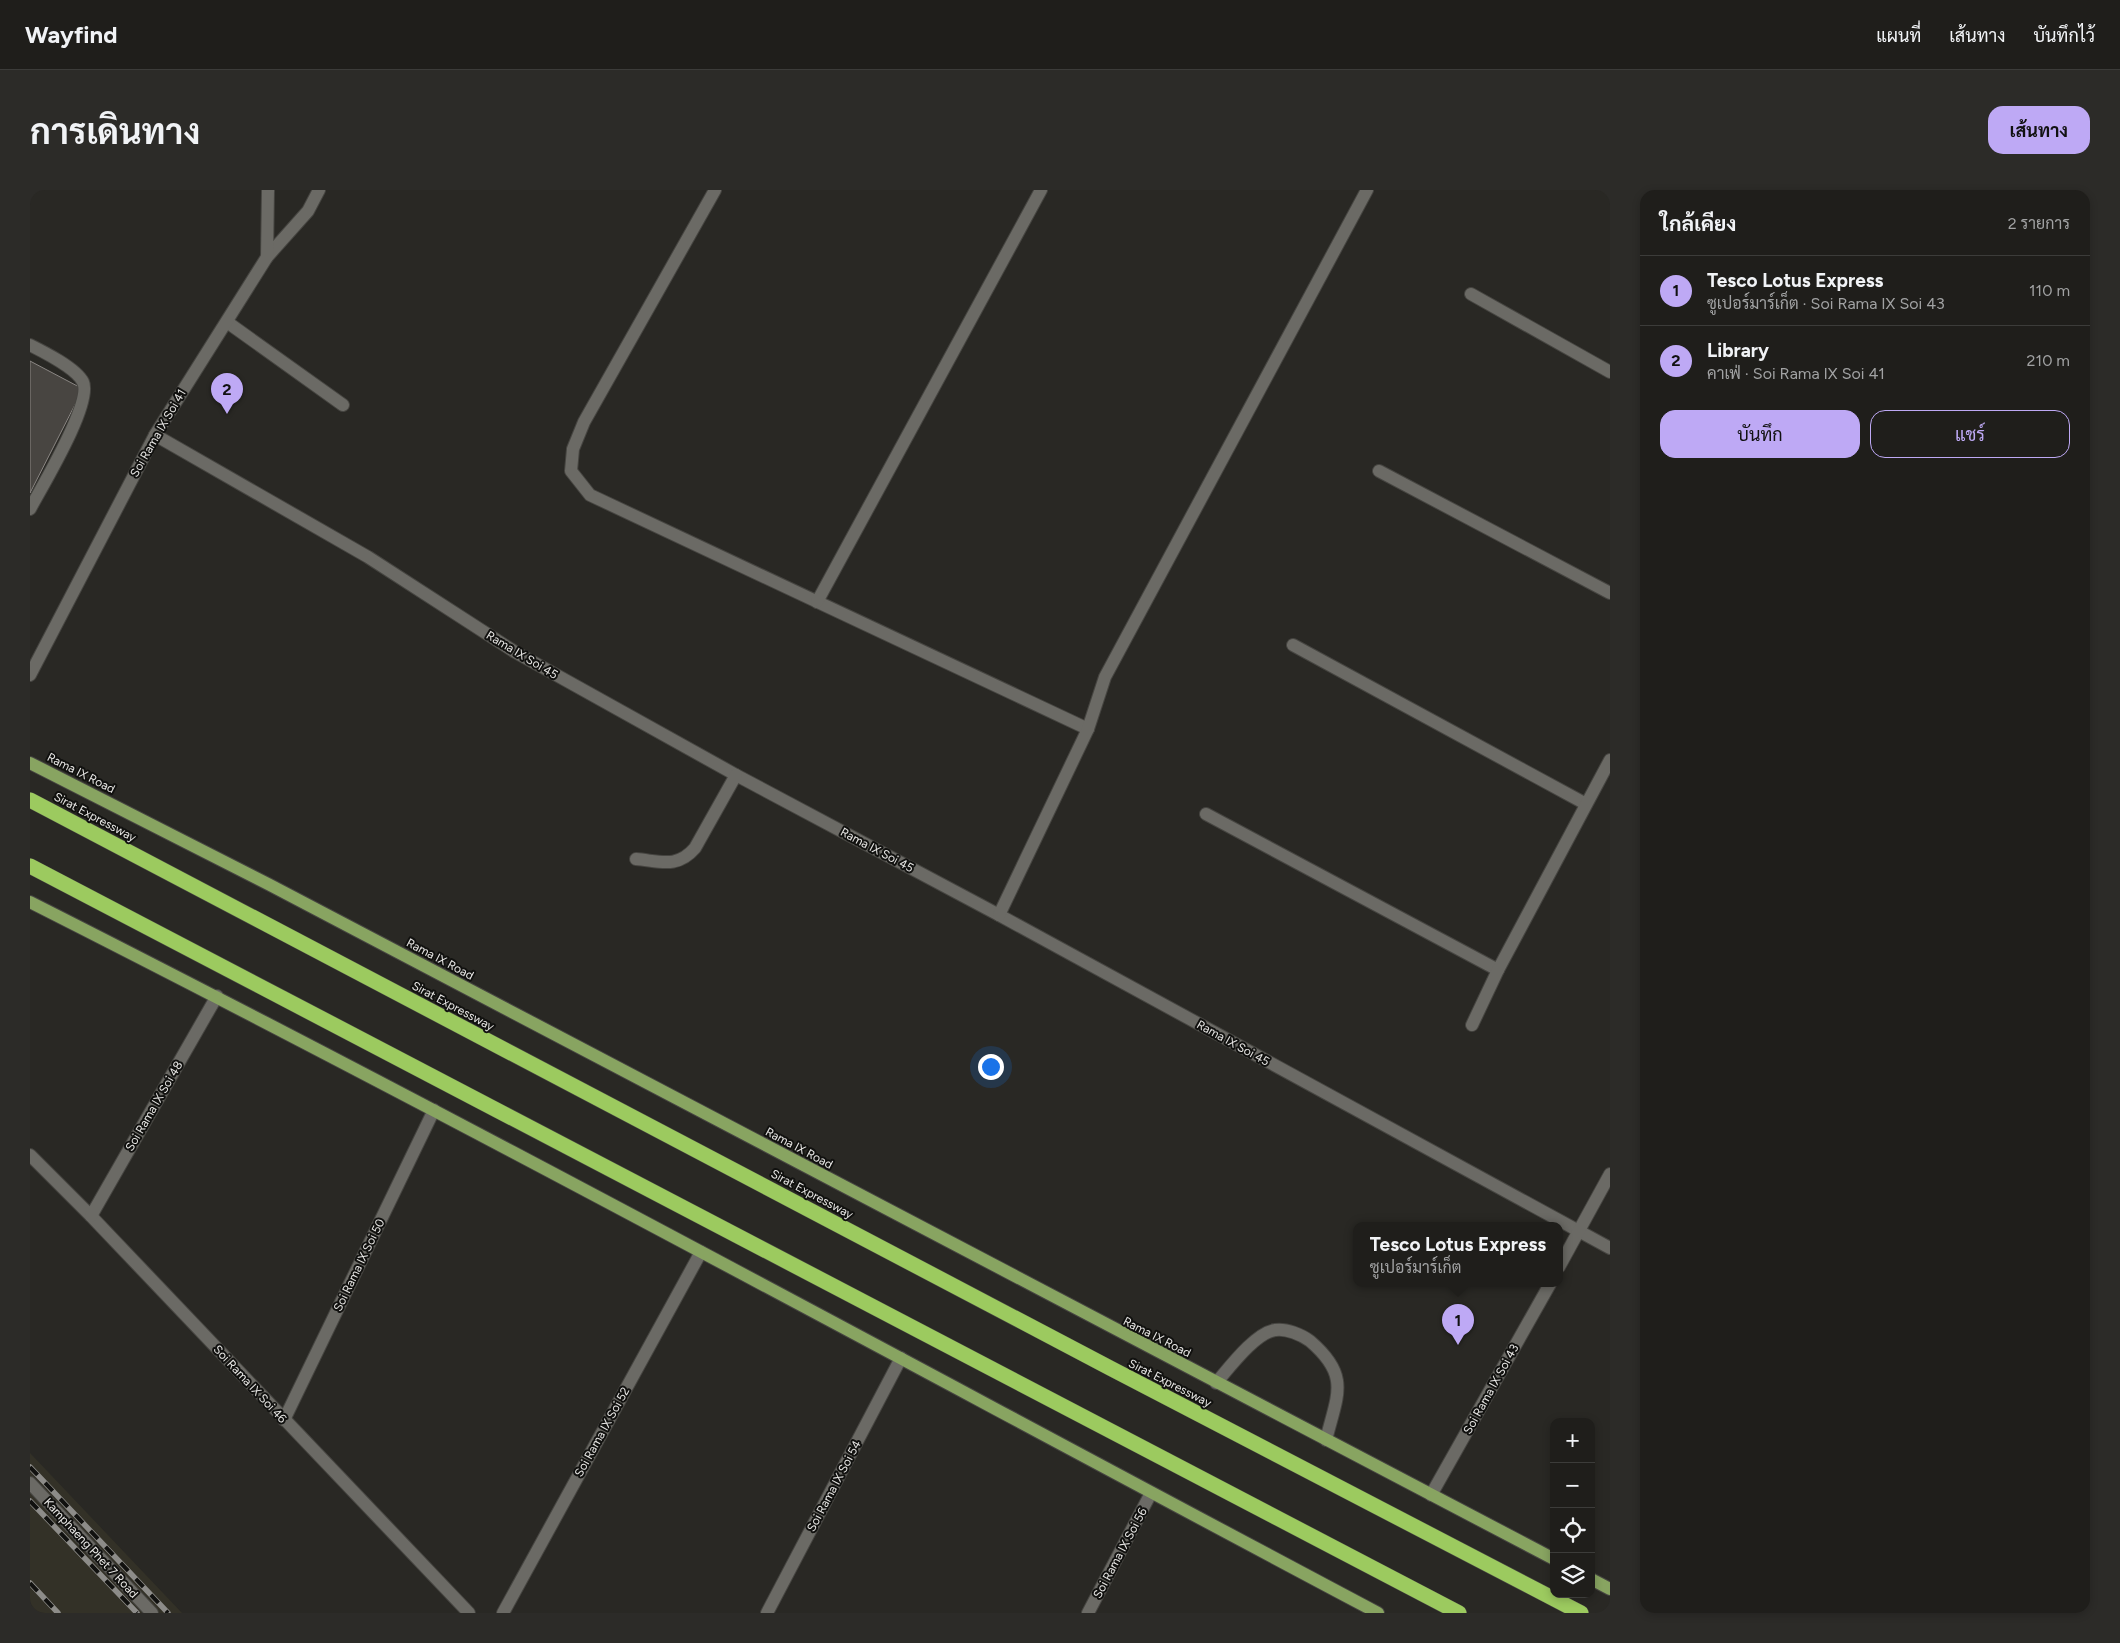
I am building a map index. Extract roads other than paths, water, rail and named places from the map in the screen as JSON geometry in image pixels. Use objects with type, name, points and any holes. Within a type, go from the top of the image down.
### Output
[{"type":"highway","name":"Sirat Expressway","points":[[30,800],[1110,1368],[1581,1613]]},
{"type":"highway","points":[[30,866],[1459,1613]]},
{"type":"main road","name":"Rama IX Road","points":[[30,763],[270,885],[1550,1557]]},
{"type":"main road","points":[[30,902],[217,996],[434,1110],[1378,1613]]},
{"type":"main road","points":[[1595,1581],[1610,1588]]},
{"type":"street","points":[[268,190],[268,257]]},
{"type":"street","name":"Soi Rama IX Soi 41","points":[[30,675],[155,434],[268,257],[308,211],[320,190]]},
{"type":"street","points":[[715,190],[584,422],[573,449],[571,471],[590,495],[1088,729]]},
{"type":"street","points":[[817,602],[1041,190]]},
{"type":"street","points":[[999,915],[1088,729],[1105,677],[1367,190]]},
{"type":"street","points":[[1471,294],[1610,372]]},
{"type":"street","points":[[226,322],[343,405]]},
{"type":"street","points":[[30,344],[74,372],[83,382],[85,392],[69,437],[30,509]]},
{"type":"street","name":"Rama IX Soi 45","points":[[155,434],[368,557],[515,652],[736,775],[999,915],[1561,1222]]},
{"type":"street","points":[[1379,471],[1610,593]]},
{"type":"street","points":[[1293,645],[1586,804]]},
{"type":"street","points":[[1472,1025],[1498,970],[1610,760]]},
{"type":"street","points":[[636,859],[675,863],[686,858],[694,848],[736,775]]},
{"type":"street","points":[[1206,814],[1498,970]]},
{"type":"street","name":"Soi Rama IX Soi 48","points":[[91,1216],[217,996]]},
{"type":"street","name":"Soi Rama IX Soi 50","points":[[284,1420],[434,1110]]},
{"type":"street","name":"Soi Rama IX Soi 46","points":[[30,1154],[469,1613]]},
{"type":"street","points":[[1563,1260],[1610,1174]]},
{"type":"street","name":"Rama IX Soi 45","points":[[1563,1223],[1610,1248]]},
{"type":"street","name":"Soi Rama IX Soi 52","points":[[503,1613],[701,1252]]},
{"type":"street","name":"Soi Rama IX Soi 43","points":[[1432,1495],[1548,1287]]},
{"type":"street","points":[[1216,1382],[1254,1341],[1275,1330],[1302,1334],[1319,1348],[1336,1370],[1338,1390],[1326,1440]]},
{"type":"street","name":"Soi Rama IX Soi 54","points":[[767,1613],[900,1358]]},
{"type":"street","name":"Kamphaeng Phet 7 Road","points":[[30,1484],[152,1613]]},
{"type":"street","name":"Soi Rama IX Soi 56","points":[[1088,1613],[1151,1493]]},
{"type":"railway","points":[[30,1467],[168,1613]]},
{"type":"railway","points":[[30,1501],[137,1613]]},
{"type":"railway","points":[[30,1583],[58,1613]]},
{"type":"place","name":"Library","points":[[227,414]]},
{"type":"place","name":"Tesco Lotus Express","points":[[1458,1345]]}]
